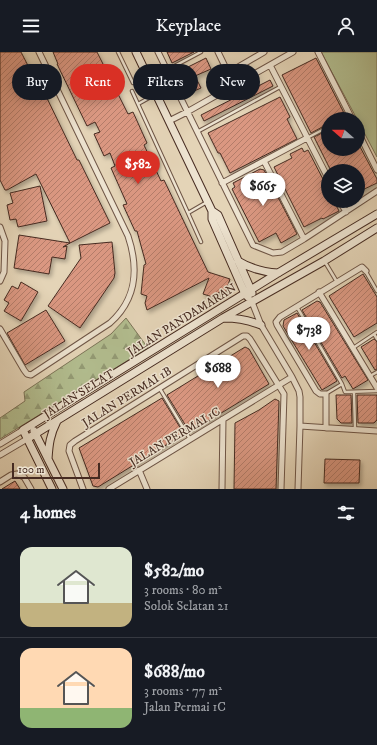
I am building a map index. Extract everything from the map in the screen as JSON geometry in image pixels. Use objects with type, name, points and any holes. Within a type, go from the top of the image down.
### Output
[{"type":"main road","points":[[136,52],[141,64]]},
{"type":"main road","points":[[159,100],[207,202],[212,211],[218,215],[238,260],[252,302]]},
{"type":"main road","points":[[212,211],[212,219],[248,292]]},
{"type":"main road","name":"JALAN PANDAMARAN","points":[[23,430],[278,273],[377,214]]},
{"type":"main road","name":"JALAN PANDAMARAN","points":[[252,302],[324,261],[377,228]]},
{"type":"main road","points":[[238,260],[246,266],[256,270],[278,273]]},
{"type":"main road","name":"JALAN SELAT","points":[[27,438],[223,318],[252,302]]},
{"type":"main road","points":[[223,318],[248,320],[261,325]]},
{"type":"main road","points":[[48,461],[50,439],[57,421]]},
{"type":"main road","points":[[31,426],[62,489]]},
{"type":"main road","points":[[23,430],[52,489]]},
{"type":"street","points":[[0,329],[24,370],[27,374],[31,375],[110,323],[118,316],[128,301],[132,291],[135,271],[132,247],[128,236],[39,52]]},
{"type":"street","points":[[158,52],[163,64]]},
{"type":"street","points":[[218,52],[224,64]]},
{"type":"street","points":[[243,64],[264,52]]},
{"type":"street","points":[[260,71],[293,52]]},
{"type":"street","points":[[318,52],[348,112]]},
{"type":"street","points":[[270,66],[321,165]]},
{"type":"street","points":[[181,100],[253,245],[273,253],[282,252],[377,191]]},
{"type":"street","points":[[169,121],[208,100]]},
{"type":"street","points":[[222,183],[307,138]]},
{"type":"street","points":[[365,146],[377,170]]},
{"type":"street","points":[[264,161],[304,239]]},
{"type":"street","points":[[344,208],[346,212]]},
{"type":"street","points":[[0,227],[5,242],[4,272],[0,281]]},
{"type":"street","points":[[326,428],[326,394],[320,394],[316,391],[276,322],[280,316],[319,292],[362,268],[366,271]]},
{"type":"street","points":[[319,292],[377,388]]},
{"type":"street","points":[[252,302],[261,325],[299,391],[300,426],[298,489]]},
{"type":"street","name":"JALAN PERMAI 1B","points":[[83,489],[69,451],[70,445],[243,336],[247,336],[250,339],[279,385]]},
{"type":"street","name":"JALAN PERMAI 1C","points":[[109,489],[292,377]]},
{"type":"street","points":[[279,385],[284,394],[281,489]]},
{"type":"street","points":[[222,489],[223,419]]},
{"type":"street","points":[[300,426],[377,431]]},
{"type":"street","name":"JALAN PANDAMARAN","points":[[0,444],[23,430]]},
{"type":"street","name":"JALAN SELAT","points":[[0,455],[27,438]]},
{"type":"street","points":[[139,470],[147,489]]},
{"type":"street","points":[[0,482],[11,475],[17,474],[24,477],[31,489]]},
{"type":"lane","points":[[118,52],[133,83]]},
{"type":"lane","points":[[177,64],[200,52]]},
{"type":"lane","points":[[197,132],[281,87]]},
{"type":"lane","points":[[132,91],[201,242]]},
{"type":"lane","points":[[138,104],[145,100]]},
{"type":"lane","points":[[307,138],[321,131]]},
{"type":"lane","points":[[188,213],[207,202]]},
{"type":"lane","points":[[324,261],[337,282]]},
{"type":"lane","points":[[366,271],[377,290]]},
{"type":"lane","points":[[297,306],[346,392],[377,391]]},
{"type":"lane","points":[[352,348],[376,333],[377,339]]},
{"type":"lane","points":[[370,376],[377,372]]},
{"type":"lane","points":[[326,394],[342,384]]},
{"type":"lane","points":[[160,389],[190,439]]},
{"type":"lane","points":[[354,392],[355,430]]},
{"type":"green space","points":[[321,52],[377,52],[377,157],[365,134],[365,112],[353,112]]},
{"type":"green space","points":[[126,318],[148,348],[0,439],[0,418],[25,401],[24,392],[111,334]]},
{"type":"building","points":[[0,52],[21,52],[27,64],[12,64],[12,100],[48,100],[110,223],[70,243],[36,174],[7,190],[5,190],[0,180]]},
{"type":"building","points":[[53,52],[97,52],[103,64],[70,64],[70,91],[62,74],[62,64],[58,64]]},
{"type":"building","points":[[167,52],[194,52],[172,63]]},
{"type":"building","points":[[206,58],[209,64],[206,64],[206,71],[198,75],[198,64],[194,64]]},
{"type":"building","points":[[316,58],[343,112],[321,112],[321,128],[311,133],[282,75]]},
{"type":"building","points":[[270,80],[273,86],[260,93],[260,85]]},
{"type":"building","points":[[198,82],[201,88],[198,89]]},
{"type":"building","points":[[280,97],[290,117],[287,119],[297,139],[230,173],[208,133]]},
{"type":"building","points":[[74,100],[121,100],[128,114],[133,112],[147,143],[144,145],[161,181],[164,180],[208,272],[230,279],[225,294],[219,292],[216,298],[203,294],[209,278],[147,310],[145,303],[147,296],[141,294],[144,265],[146,264],[137,231],[135,231],[123,205],[127,204],[111,168],[115,166],[110,153],[104,156],[94,134],[100,132],[95,122],[87,126]]},
{"type":"building","points":[[231,100],[245,100],[204,121],[201,115]]},
{"type":"building","points":[[321,134],[321,151],[314,137]]},
{"type":"building","points":[[302,148],[304,152],[308,150],[321,175],[321,208],[338,208],[339,211],[304,227],[274,167],[292,158],[290,154]]},
{"type":"building","points":[[324,156],[365,156],[377,179],[377,183],[365,189],[365,164],[328,164]]},
{"type":"building","points":[[260,169],[264,170],[297,234],[281,243],[276,233],[259,242],[232,189],[235,187],[233,183]]},
{"type":"building","points":[[40,186],[47,221],[18,227],[16,219],[10,220],[7,205],[13,203],[10,193]]},
{"type":"building","points":[[19,235],[70,243],[63,247],[67,246],[65,259],[52,257],[49,274],[14,268]]},
{"type":"building","points":[[112,242],[115,273],[114,278],[80,328],[48,306],[81,258],[79,245]]},
{"type":"building","points":[[363,274],[377,297],[377,323],[354,337],[329,296]]},
{"type":"building","points":[[21,282],[38,292],[21,321],[4,311],[9,303],[4,300],[12,286],[18,289]]},
{"type":"building","points":[[317,301],[320,302],[368,380],[353,389],[345,376],[342,378],[302,310]]},
{"type":"building","points":[[46,310],[65,341],[25,365],[7,333]]},
{"type":"building","points":[[297,313],[337,381],[322,390],[283,326],[284,320]]},
{"type":"building","points":[[374,339],[377,342],[377,369],[375,370],[361,347]]},
{"type":"building","points":[[245,347],[249,349],[269,384],[190,432],[167,395]]},
{"type":"building","points":[[336,395],[351,395],[352,423],[341,423],[337,419]]},
{"type":"building","points":[[357,395],[377,395],[377,420],[374,423],[358,423]]},
{"type":"building","points":[[162,398],[184,434],[98,487],[93,486],[79,448]]},
{"type":"building","points":[[275,399],[279,401],[276,489],[234,489],[235,423],[259,410]]},
{"type":"building","points":[[325,459],[360,460],[359,483],[324,483]]},
{"type":"building","points":[[15,481],[20,489],[2,489],[10,484]]}]
